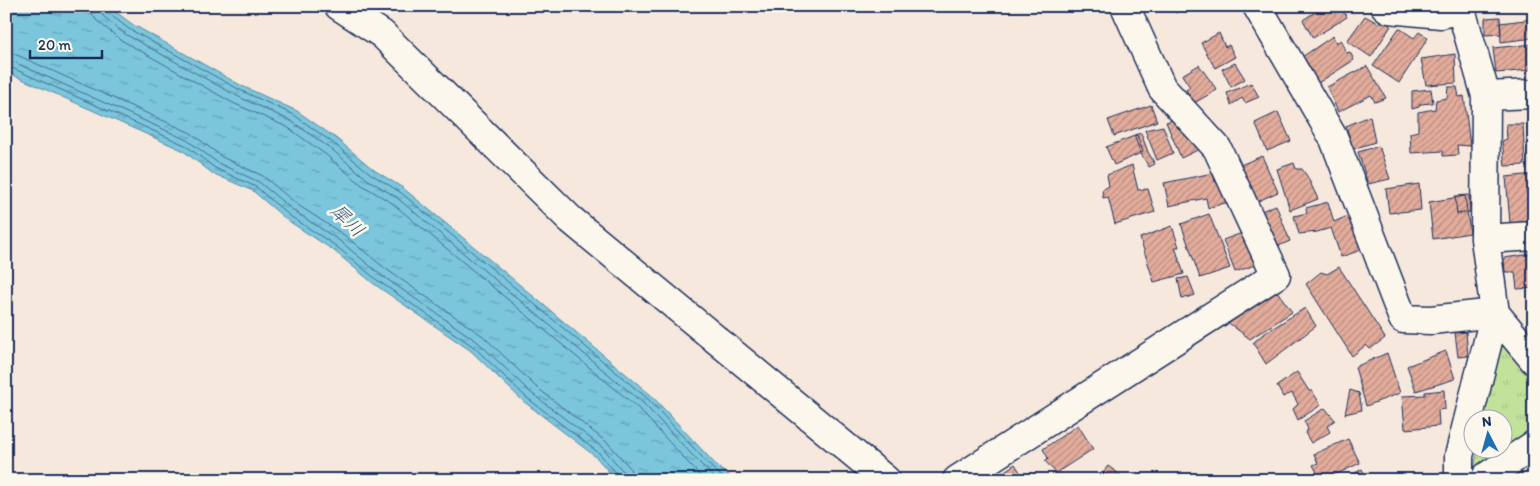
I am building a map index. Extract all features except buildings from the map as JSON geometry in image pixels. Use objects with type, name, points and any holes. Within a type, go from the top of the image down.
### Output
[{"type":"street","points":[[339,6],[382,34],[570,219],[886,480]]},
{"type":"street","points":[[957,480],[1276,275],[1217,148],[1162,88],[1125,6]]},
{"type":"street","points":[[1257,6],[1334,139],[1403,319],[1431,320],[1495,313]]},
{"type":"street","points":[[1385,6],[1389,9],[1441,14],[1461,7],[1486,96],[1485,240],[1495,313],[1459,456],[1459,480]]},
{"type":"street","points":[[1486,96],[1534,94]]},
{"type":"street","points":[[1485,240],[1534,236]]},
{"type":"street","points":[[1495,313],[1534,360]]},
{"type":"street","points":[[1486,480],[1486,477],[1534,445]]},
{"type":"green space","points":[[1500,339],[1534,385],[1534,431],[1512,446],[1512,408],[1486,408]]},
{"type":"green space","points":[[1476,458],[1495,458],[1473,473]]},
{"type":"water","name":"犀川","points":[[6,6],[108,6],[132,24],[242,86],[297,111],[337,139],[374,170],[403,188],[651,395],[719,468],[735,480],[616,480],[596,457],[523,401],[471,351],[374,284],[333,250],[287,220],[253,191],[212,173],[182,150],[6,72]]}]
